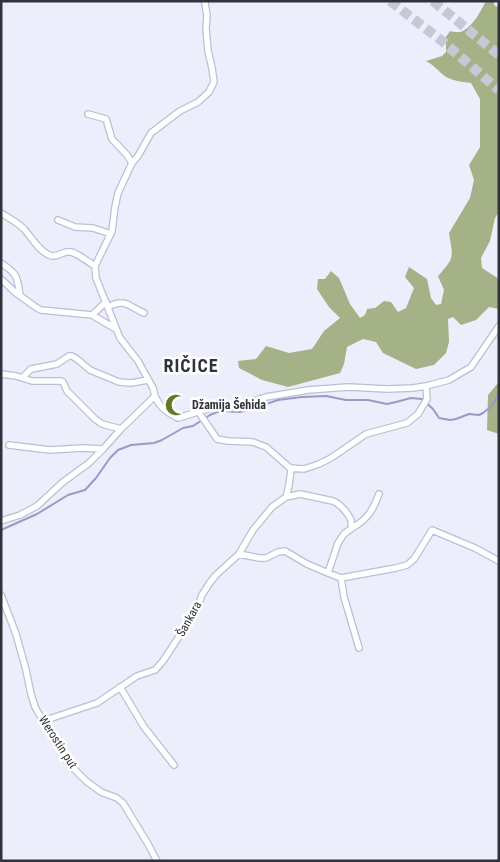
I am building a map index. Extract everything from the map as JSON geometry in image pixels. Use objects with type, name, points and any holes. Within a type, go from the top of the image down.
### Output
[{"type":"street","points":[[204,1],[207,16],[208,51],[214,82],[209,92],[198,102],[180,110],[151,133],[132,163],[118,193],[111,234],[95,266],[96,278],[120,338],[138,361],[158,403],[164,410],[178,418],[217,406],[241,405],[266,397],[308,390],[348,387],[388,389],[426,386],[449,380],[471,367],[499,326]]},
{"type":"street","points":[[88,114],[106,119],[112,139],[132,163]]},
{"type":"street","points":[[1,213],[25,230],[36,245],[48,254],[56,256],[72,252],[95,266]]},
{"type":"street","points":[[58,220],[75,227],[92,228],[111,234]]},
{"type":"street","points":[[1,263],[15,274],[18,280],[20,295]]},
{"type":"street","points":[[1,279],[41,310],[92,315],[116,329]]},
{"type":"street","points":[[92,315],[107,305],[120,302],[144,313]]},
{"type":"street","points":[[23,378],[31,369],[57,364],[72,356],[90,370],[119,382],[130,383],[148,380]]},
{"type":"street","points":[[1,374],[32,381],[64,382],[67,391],[95,419],[102,424],[121,429]]},
{"type":"street","points":[[198,412],[217,439],[228,442],[253,442],[266,447],[290,468],[304,469],[331,458],[366,434],[407,423],[418,414],[427,399],[426,386]]},
{"type":"street","points":[[1,521],[20,515],[37,506],[62,482],[103,449],[155,396]]},
{"type":"street","points":[[9,445],[50,450],[103,449]]},
{"type":"street","points":[[290,468],[286,496],[300,494],[337,502],[351,520],[352,528]]},
{"type":"street","points":[[328,573],[338,543],[344,534],[358,525],[372,511],[378,494]]},
{"type":"street","name":"Šankara","points":[[43,721],[97,703],[137,676],[155,670],[196,611],[208,584],[239,554],[253,530],[272,507],[286,496]]},
{"type":"street","points":[[239,554],[266,558],[278,552],[286,551],[307,564],[341,578],[396,568],[407,564],[414,559],[432,530],[475,548],[499,561]]},
{"type":"street","points":[[341,578],[344,597],[359,648]]},
{"type":"street","name":"Werostin put","points":[[1,595],[16,634],[35,707],[43,721],[69,764],[80,776],[101,792],[117,798],[122,803],[158,861]]},
{"type":"street","points":[[120,687],[144,728],[174,765]]},
{"type":"green space","points":[[486,1],[493,1],[495,6],[499,7],[499,212],[495,218],[490,241],[481,258],[482,268],[499,279],[499,309],[489,307],[476,320],[461,325],[453,317],[448,319],[449,342],[446,353],[434,365],[416,369],[383,353],[376,342],[363,339],[347,347],[344,364],[340,373],[288,387],[262,380],[239,368],[238,361],[256,359],[266,346],[289,353],[312,349],[324,331],[340,318],[329,307],[317,289],[318,279],[325,279],[331,271],[339,278],[350,304],[360,318],[365,315],[367,309],[375,308],[384,301],[391,302],[398,312],[406,308],[414,288],[405,277],[409,267],[427,279],[431,298],[436,305],[441,304],[444,290],[438,276],[450,261],[452,253],[449,233],[470,198],[474,180],[469,165],[480,147],[480,99],[471,83],[446,77],[426,61],[442,56],[446,52],[446,37],[450,31],[460,32],[467,28],[476,18]]},
{"type":"green space","points":[[499,382],[499,434],[487,430],[488,395]]},
{"type":"waterway","points":[[1,530],[37,514],[68,495],[85,490],[118,450],[131,445],[154,443],[162,440],[220,411],[240,412],[278,400],[302,397],[326,396],[387,404],[411,398],[422,399],[433,409],[439,418],[450,420],[469,414],[479,415],[483,413],[492,406],[499,393]]},
{"type":"tunnel","points":[[390,1],[442,41],[499,90]]},
{"type":"tunnel","points":[[433,1],[499,55]]},
{"type":"place","name":"Džamija Šehida","points":[[176,405]]},
{"type":"district","name":"RIČICE","points":[[191,366]]}]
